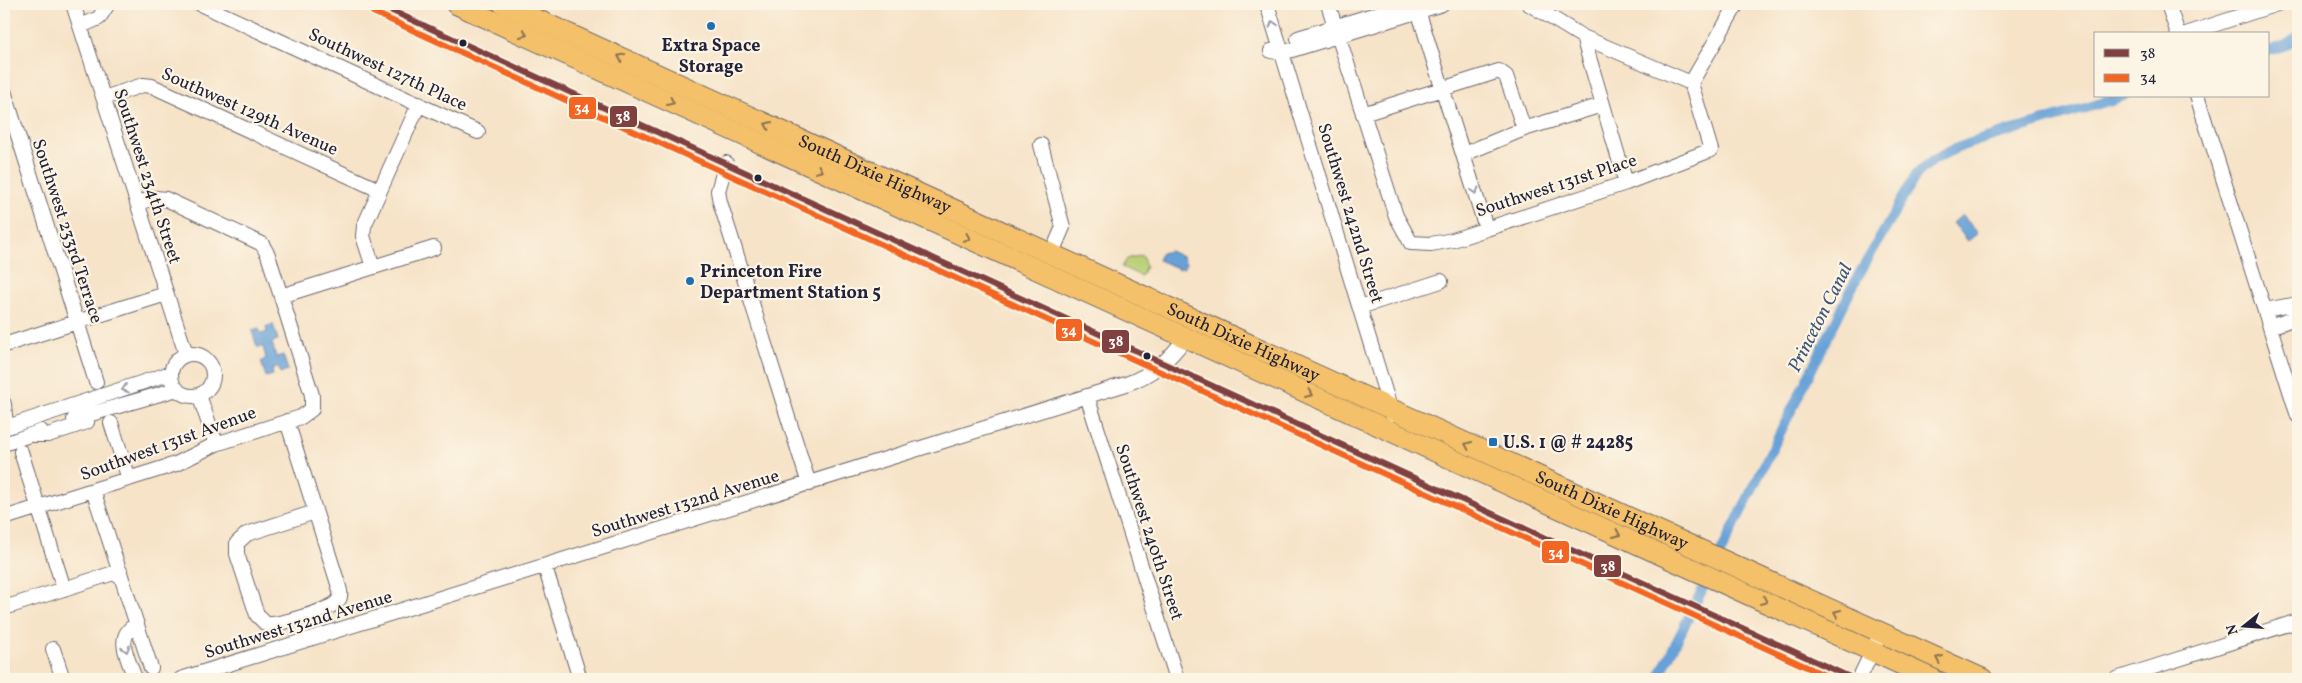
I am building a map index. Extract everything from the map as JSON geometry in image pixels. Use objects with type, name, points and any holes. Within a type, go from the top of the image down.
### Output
[{"type":"highway","name":"South Dixie Highway","points":[[456,4],[1459,462],[1696,560],[1731,564],[1983,679]]},
{"type":"highway","name":"South Dixie Highway","points":[[503,4],[1608,508],[1696,560],[1720,581],[1934,679]]},
{"type":"highway","points":[[1051,255],[1096,285],[1168,318],[1181,330],[1185,338],[1196,335],[1210,337],[1284,370],[1307,371]]},
{"type":"highway","points":[[1459,462],[1495,468],[1588,511],[1594,512],[1608,508]]},
{"type":"street","points":[[81,26],[99,18],[108,4]]},
{"type":"street","name":"Southwest 127th Place","points":[[200,4],[478,132]]},
{"type":"street","name":"Southwest 242nd Street","points":[[1267,4],[1398,434]]},
{"type":"street","points":[[1328,4],[1363,114],[1491,72],[1503,72],[1524,129]]},
{"type":"street","points":[[1281,49],[1415,6],[1442,4]]},
{"type":"street","points":[[1529,4],[1582,37],[1691,83],[1737,4]]},
{"type":"street","points":[[2168,4],[2177,32]]},
{"type":"street","points":[[2192,32],[2277,4]]},
{"type":"street","points":[[1415,6],[1464,154],[1486,228]]},
{"type":"street","name":"Southwest 234th Street","points":[[75,7],[186,354]]},
{"type":"street","points":[[1582,37],[1626,182]]},
{"type":"street","name":"Southwest 131st Place","points":[[1363,114],[1396,216],[1411,243],[1424,245],[1442,242],[1626,182],[1711,150],[1691,83]]},
{"type":"street","name":"Southwest 129th Avenue","points":[[104,98],[143,85],[152,86],[379,190]]},
{"type":"street","name":"Southwest 233rd Terrace","points":[[4,91],[96,382]]},
{"type":"street","points":[[2198,98],[2298,416]]},
{"type":"street","points":[[373,267],[363,230],[379,190],[419,104]]},
{"type":"street","points":[[1464,154],[1524,129],[1602,105]]},
{"type":"street","points":[[1041,145],[1063,227],[1051,255]]},
{"type":"street","points":[[726,163],[718,192],[720,202],[735,244],[809,484]]},
{"type":"street","name":"Southwest 131st Avenue","points":[[4,518],[181,462],[216,444],[307,414],[312,409],[314,402],[266,250],[258,241],[166,199],[156,198],[137,204]]},
{"type":"street","points":[[281,296],[434,248]]},
{"type":"street","points":[[1360,307],[1441,280]]},
{"type":"street","points":[[4,346],[166,294]]},
{"type":"street","points":[[2265,310],[2298,304]]},
{"type":"street","points":[[2270,327],[2298,317]]},
{"type":"street","name":"Southwest 132nd Avenue","points":[[181,679],[545,567],[1146,376],[1164,364],[1176,352],[1185,338]]},
{"type":"street","points":[[186,354],[201,355],[212,366],[214,376],[211,386],[199,395],[185,395],[177,390],[172,382],[171,373],[176,361],[186,354]]},
{"type":"street","points":[[4,444],[33,435],[171,373]]},
{"type":"street","points":[[4,404],[5,428],[112,408],[177,390]]},
{"type":"street","points":[[199,395],[216,444]]},
{"type":"street","name":"Southwest 240th Street","points":[[1087,396],[1175,679]]},
{"type":"street","points":[[33,435],[48,435],[84,423],[112,408]]},
{"type":"street","points":[[287,421],[340,591],[340,597],[335,604],[269,625],[258,618],[236,550],[237,543],[241,537],[315,512]]},
{"type":"street","points":[[111,423],[129,479]]},
{"type":"street","points":[[21,452],[64,589]]},
{"type":"street","points":[[94,490],[151,668]]},
{"type":"street","points":[[545,567],[580,679]]},
{"type":"street","points":[[4,608],[120,571]]},
{"type":"street","points":[[2116,679],[2298,621]]},
{"type":"street","points":[[135,679],[123,641],[126,632],[136,624]]},
{"type":"street","points":[[1859,679],[1881,633]]},
{"type":"street","points":[[53,649],[63,679]]},
{"type":"green space","points":[[1142,255],[1146,266],[1141,276],[1122,267],[1127,259]]},
{"type":"water","points":[[1962,215],[1978,233],[1968,241],[1953,223]]},
{"type":"water","points":[[1170,251],[1183,257],[1186,264],[1184,268],[1180,269],[1158,260],[1161,253]]},
{"type":"water","points":[[273,324],[278,340],[272,342],[276,357],[283,355],[288,370],[280,373],[279,367],[272,369],[273,375],[266,377],[261,362],[266,358],[263,347],[257,347],[252,331],[259,329],[261,334],[267,332],[266,327]]},
{"type":"waterway","name":"Princeton Canal","points":[[2270,50],[2286,45],[2298,37]]},
{"type":"waterway","name":"Princeton Canal","points":[[1658,679],[1857,278],[1916,175],[1938,157],[1965,145],[2118,98]]},
{"type":"transit line","name":"38","points":[[377,4],[1854,679]]},
{"type":"transit line","name":"34","points":[[373,12],[1833,679]]},
{"type":"place","name":"Extra Space Storage","points":[[711,26]]},
{"type":"place","name":"Princeton Fire Department Station 5","points":[[690,281]]},
{"type":"place","name":"U.S. 1 @ # 24285","points":[[1493,442]]}]
